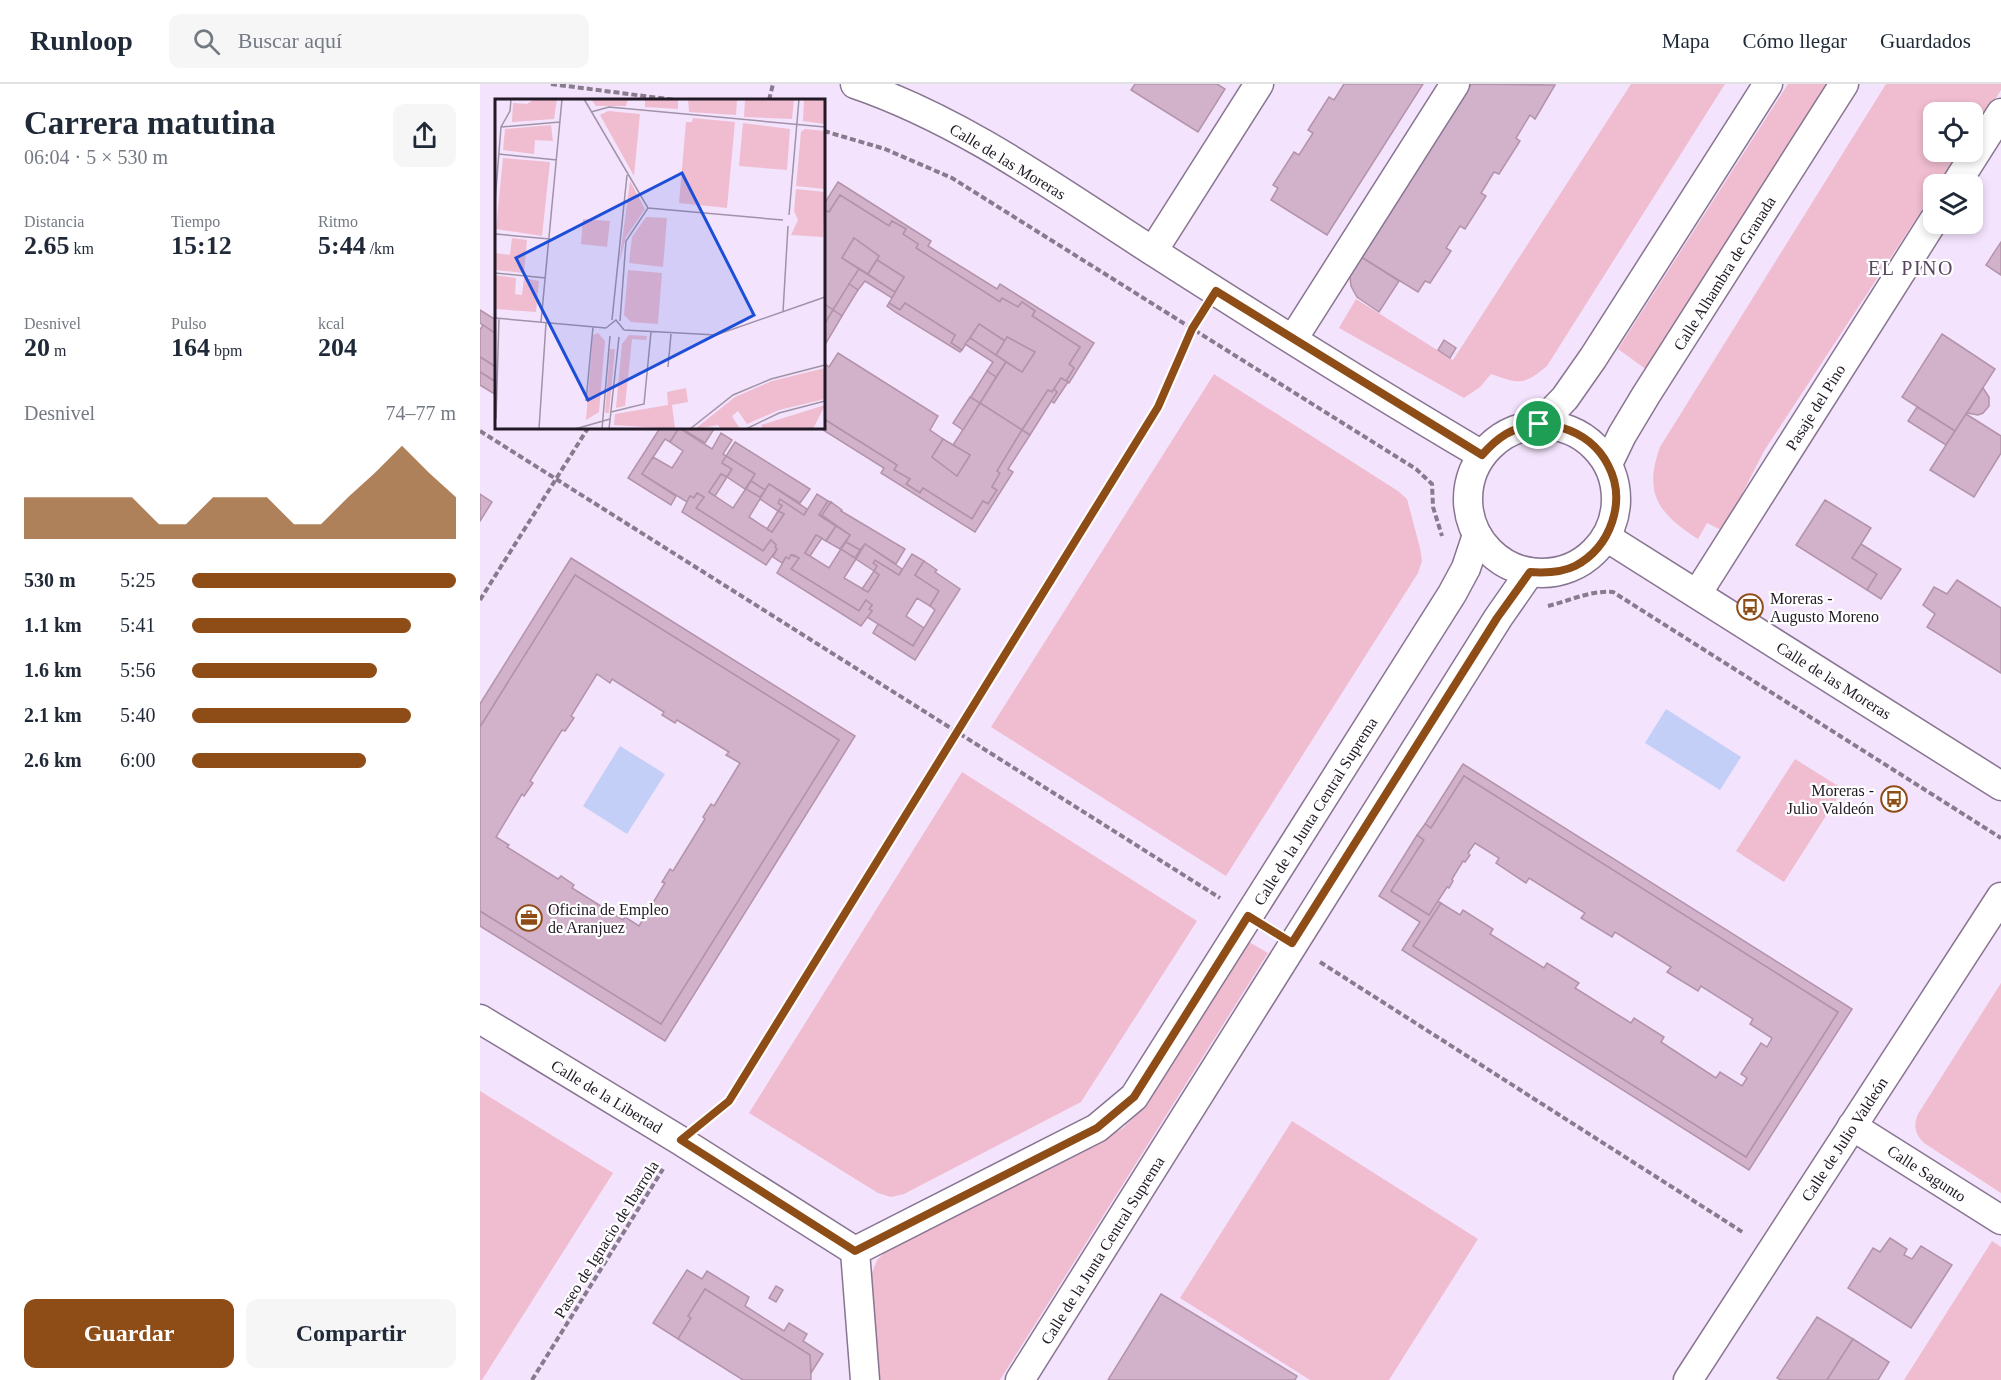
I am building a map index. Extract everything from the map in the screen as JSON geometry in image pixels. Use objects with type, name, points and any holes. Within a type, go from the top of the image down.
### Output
[{"type":"street","name":"Calle de las Moreras","points":[[855,84],[894,97],[988,145],[1216,291],[1482,455]]},
{"type":"street","points":[[1153,251],[1259,84]]},
{"type":"street","points":[[1293,339],[1455,84]]},
{"type":"street","points":[[1539,424],[1565,398],[1593,358],[1768,84]]},
{"type":"street","name":"Calle Alhambra de Granada","points":[[1608,464],[1646,395],[1844,84]]},
{"type":"street","points":[[1962,174],[2001,113]]},
{"type":"street","name":"Pasaje del Pino","points":[[1697,594],[1925,234]]},
{"type":"street","points":[[1539,424],[1559,427],[1579,434],[1595,447],[1608,464],[1616,488],[1615,513],[1606,537],[1592,554],[1574,566],[1552,573],[1530,572],[1514,568],[1499,560],[1487,549],[1477,535],[1470,516],[1467,495],[1472,474],[1482,455],[1493,443],[1522,427],[1539,424]]},
{"type":"street","name":"Calle de la Junta Central Suprema","points":[[855,1251],[1097,1128],[1134,1097],[1452,594],[1466,568],[1477,535]]},
{"type":"street","name":"Calle de las Moreras","points":[[1606,537],[2001,786]]},
{"type":"street","name":"Calle de la Junta Central Suprema","points":[[1020,1380],[1497,618],[1530,572]]},
{"type":"street","name":"Calle de Julio Valdeón","points":[[1688,1380],[2001,897]]},
{"type":"street","name":"Calle de la Libertad","points":[[480,1019],[681,1140],[855,1251]]},
{"type":"street","name":"Calle Sagunto","points":[[1852,1126],[2001,1220]]},
{"type":"street","points":[[855,1251],[865,1380]]},
{"type":"path","points":[[551,84],[667,99]]},
{"type":"path","points":[[769,99],[773,84]]},
{"type":"path","points":[[825,131],[885,149],[952,178],[1416,469],[1432,484],[1433,507],[1445,544]]},
{"type":"path","name":"Paseo de Ignacio de Ibarrola","points":[[532,1380],[681,1140],[729,1101],[1158,407],[1192,329],[1216,291]]},
{"type":"path","points":[[480,600],[587,429]]},
{"type":"path","points":[[480,431],[1248,916]]},
{"type":"path","points":[[1540,611],[1548,606],[1599,591],[1613,591],[2001,838]]},
{"type":"path","points":[[1292,943],[1771,1251]]},
{"type":"shaded area","points":[[1631,84],[1725,84],[1547,366],[1532,377],[1520,381],[1508,380],[1491,374],[1480,387],[1464,398],[1339,328],[1356,299],[1453,360]]},
{"type":"shaded area","points":[[1788,84],[1828,84],[1647,370],[1618,349]]},
{"type":"shaded area","points":[[1886,84],[2001,84],[2001,90],[1983,118],[1983,102],[1923,102],[1923,162],[1954,162],[1946,174],[1923,174],[1923,208],[1764,451],[1723,531],[1707,523],[1698,539],[1673,521],[1664,511],[1654,490],[1653,478],[1660,447]]},
{"type":"shaded area","points":[[1214,374],[1398,491],[1407,499],[1422,561],[1418,573],[1226,876],[991,727]]},
{"type":"shaded area","points":[[1795,759],[1843,789],[1784,882],[1736,851]]},
{"type":"shaded area","points":[[962,772],[1197,921],[1081,1102],[904,1194],[891,1197],[878,1193],[749,1113]]},
{"type":"shaded area","points":[[1249,942],[1268,953],[1000,1380],[877,1380],[871,1275],[877,1260],[889,1248],[1088,1149],[1123,1128],[1139,1112],[1166,1075]]},
{"type":"shaded area","points":[[2001,983],[2001,1193],[1924,1143],[1915,1126],[1918,1114]]},
{"type":"shaded area","points":[[480,1091],[613,1173],[482,1380],[480,1380]]},
{"type":"shaded area","points":[[1292,1121],[1478,1239],[1389,1380],[1310,1380],[1180,1298]]},
{"type":"shaded area","points":[[1992,1241],[2001,1247],[2001,1380],[1904,1380]]},
{"type":"water","points":[[1666,709],[1741,757],[1720,790],[1645,743]]},
{"type":"water","points":[[620,746],[665,774],[627,834],[583,806]]},
{"type":"building","points":[[1135,84],[1217,84],[1225,89],[1198,132],[1131,90]]},
{"type":"building","points":[[1344,84],[1423,84],[1327,235],[1271,200],[1278,188],[1273,185],[1294,152],[1299,155],[1313,133],[1308,130],[1329,97],[1334,100]]},
{"type":"building","points":[[1471,84],[1555,85],[1535,119],[1530,115],[1516,138],[1520,141],[1499,174],[1494,172],[1481,193],[1486,196],[1465,229],[1460,226],[1446,248],[1451,251],[1430,283],[1425,281],[1418,292],[1361,257]]},
{"type":"building","points":[[838,182],[931,241],[928,246],[997,289],[1000,284],[1094,343],[1069,383],[1066,381],[1074,368],[1069,364],[1080,347],[1032,316],[1035,311],[1022,302],[1018,307],[1002,298],[1000,302],[916,248],[918,244],[903,234],[906,229],[892,221],[889,226],[840,195],[829,212],[825,210],[825,202]]},
{"type":"building","points":[[840,195],[889,226],[892,221],[906,229],[903,234],[918,244],[916,248],[1000,302],[1002,298],[1018,307],[1022,302],[1035,311],[1032,316],[1080,347],[1069,364],[1074,368],[1066,381],[1061,378],[1052,392],[1048,390],[1022,430],[980,403],[1006,362],[1022,372],[1035,352],[1007,337],[1005,341],[979,324],[962,350],[951,343],[955,335],[905,303],[900,310],[889,303],[904,277],[877,260],[879,256],[854,238],[842,258],[859,269],[833,310],[825,305],[825,210],[829,212]]},
{"type":"building","points":[[854,238],[879,256],[868,274],[842,258]]},
{"type":"building","points":[[2001,242],[2001,275],[1986,265]]},
{"type":"building","points":[[1358,255],[1399,281],[1379,312],[1357,297],[1351,286],[1350,276]]},
{"type":"building","points":[[877,260],[904,277],[895,292],[868,274]]},
{"type":"building","points":[[859,269],[895,292],[892,298],[865,281],[858,290],[849,284]]},
{"type":"building","points":[[849,284],[858,290],[842,316],[833,310]]},
{"type":"building","points":[[889,303],[900,310],[905,303],[955,335],[951,343],[962,350],[960,352],[895,312],[887,306]]},
{"type":"building","points":[[825,305],[833,310],[825,323]]},
{"type":"building","points":[[480,310],[495,319],[495,333],[480,323]]},
{"type":"building","points":[[833,310],[842,316],[826,343],[825,342],[825,323]]},
{"type":"building","points":[[979,324],[1005,341],[996,355],[970,338]]},
{"type":"building","points":[[483,325],[495,333],[495,366],[480,357],[480,330]]},
{"type":"building","points":[[1942,334],[1995,369],[1955,431],[1902,397]]},
{"type":"building","points":[[1007,337],[1035,352],[1022,372],[996,355]]},
{"type":"building","points":[[970,338],[1006,362],[996,377],[987,371],[993,362],[965,344]]},
{"type":"building","points":[[1444,340],[1456,348],[1450,358],[1438,350]]},
{"type":"building","points":[[838,353],[938,416],[930,430],[943,439],[932,457],[957,476],[970,455],[953,445],[980,403],[1022,430],[997,471],[1000,473],[992,487],[997,490],[988,504],[983,501],[972,519],[923,488],[920,493],[906,484],[910,479],[894,470],[897,465],[825,420],[825,364],[829,367]]},
{"type":"building","points":[[480,357],[495,366],[495,381],[480,372]]},
{"type":"building","points":[[987,371],[996,377],[980,403],[970,398]]},
{"type":"building","points":[[480,372],[495,381],[495,394],[480,385]]},
{"type":"building","points":[[1061,378],[1068,382],[1054,403],[1051,401],[1057,392],[1054,389]]},
{"type":"building","points":[[1983,388],[1989,397],[1989,406],[1978,415],[1967,413]]},
{"type":"building","points":[[1054,389],[1057,392],[1030,435],[1022,430],[1048,390],[1052,392]]},
{"type":"building","points":[[970,397],[980,403],[963,430],[953,423]]},
{"type":"building","points":[[1917,407],[1955,431],[1946,445],[1908,421]]},
{"type":"building","points":[[1966,414],[2001,436],[2001,453],[1974,497],[1930,470]]},
{"type":"building","points":[[825,420],[897,465],[894,470],[910,479],[906,484],[920,493],[923,488],[972,519],[983,501],[988,504],[997,490],[992,487],[1000,473],[997,471],[1022,430],[1030,435],[1008,469],[1013,472],[975,532],[881,473],[884,468],[822,429],[825,429]]},
{"type":"building","points":[[659,429],[678,429],[670,442],[665,439],[642,474],[676,496],[671,505],[628,478]]},
{"type":"building","points":[[678,429],[712,449],[721,433],[732,440],[723,454],[726,456],[722,463],[732,469],[727,477],[721,474],[709,492],[733,508],[751,481],[746,489],[760,497],[765,491],[749,517],[772,532],[784,514],[778,511],[782,506],[778,503],[780,499],[804,515],[817,494],[828,501],[819,515],[836,526],[826,541],[816,535],[805,553],[829,568],[846,541],[841,549],[855,558],[861,551],[844,578],[868,592],[879,575],[874,571],[877,566],[873,563],[875,560],[899,575],[912,554],[924,561],[915,575],[939,591],[930,606],[917,598],[906,616],[924,628],[913,646],[867,617],[872,611],[869,609],[872,605],[866,600],[859,611],[791,569],[799,558],[791,555],[789,559],[786,557],[782,563],[773,557],[777,549],[771,540],[763,551],[696,508],[704,497],[697,493],[694,498],[690,496],[687,502],[642,474],[653,457],[672,468],[683,451],[670,442]]},
{"type":"building","points":[[683,429],[714,429],[705,443]]},
{"type":"building","points":[[943,439],[970,455],[957,476],[932,457]]},
{"type":"building","points":[[735,442],[810,489],[800,503],[769,484],[765,490],[751,481],[755,474],[726,456]]},
{"type":"building","points":[[726,456],[755,474],[745,489],[727,477],[732,469],[722,463]]},
{"type":"building","points":[[721,474],[727,477],[715,496],[709,492]]},
{"type":"building","points":[[751,481],[765,490],[760,497],[746,489]]},
{"type":"building","points":[[769,484],[807,509],[804,515],[780,499],[778,503],[782,506],[778,511],[760,499]]},
{"type":"building","points":[[697,493],[704,497],[696,508],[763,551],[771,540],[776,545],[777,549],[766,565],[682,512],[690,496],[694,498]]},
{"type":"building","points":[[480,494],[492,502],[480,521]]},
{"type":"building","points":[[1825,500],[1871,528],[1852,558],[1877,574],[1867,590],[1796,545]]},
{"type":"building","points":[[828,501],[831,502],[822,515],[836,526],[819,515]]},
{"type":"building","points":[[831,502],[841,511],[905,549],[896,564],[865,544],[860,550],[846,542],[850,535],[822,515]]},
{"type":"building","points":[[778,511],[784,514],[772,532],[767,529]]},
{"type":"building","points":[[836,526],[850,535],[840,549],[826,541]]},
{"type":"building","points":[[816,535],[822,538],[810,556],[805,553]]},
{"type":"building","points":[[846,542],[860,550],[855,558],[841,549]]},
{"type":"building","points":[[865,544],[902,569],[899,575],[875,560],[873,563],[877,566],[874,571],[856,559]]},
{"type":"building","points":[[1861,544],[1901,569],[1881,599],[1867,590],[1877,574],[1852,558]]},
{"type":"building","points":[[791,555],[799,558],[791,569],[859,611],[866,600],[872,605],[869,609],[872,611],[861,626],[777,573],[786,557],[789,559]]},
{"type":"building","points":[[571,558],[855,736],[665,1041],[480,926],[480,911],[661,1024],[839,740],[575,575],[480,727],[480,704]]},
{"type":"building","points":[[924,561],[937,570],[935,572],[960,589],[915,660],[873,633],[878,624],[913,646],[935,610],[930,606],[939,591],[915,575]]},
{"type":"building","points":[[874,571],[879,575],[868,592],[862,589]]},
{"type":"building","points":[[575,575],[839,740],[661,1024],[480,911],[480,727]],"holes":[[[597,674],[610,683],[612,679],[664,712],[662,715],[675,723],[677,720],[729,752],[726,755],[740,763],[714,806],[711,804],[703,817],[705,819],[673,871],[670,869],[662,882],[665,883],[639,926],[625,917],[623,920],[572,888],[574,885],[561,876],[558,879],[507,847],[509,845],[496,837],[522,794],[524,796],[533,783],[530,781],[562,730],[565,731],[574,718],[571,716]]]},
{"type":"building","points":[[1957,580],[2001,608],[2001,673],[1927,627],[1935,614],[1923,605],[1934,587],[1947,594]]},
{"type":"building","points":[[1463,764],[1852,1009],[1749,1170],[1402,950],[1420,922],[1379,896],[1417,835],[1424,840],[1391,891],[1429,915],[1437,901],[1441,903],[1413,946],[1746,1157],[1838,1012],[1464,776],[1431,828],[1425,824]]},
{"type":"building","points":[[1464,776],[1838,1012],[1746,1157],[1413,946],[1441,903],[1460,915],[1463,910],[1493,929],[1490,934],[1544,968],[1547,963],[1579,983],[1575,988],[1631,1023],[1634,1018],[1664,1037],[1661,1042],[1716,1078],[1720,1072],[1742,1086],[1747,1078],[1741,1074],[1761,1043],[1767,1047],[1772,1038],[1750,1024],[1753,1019],[1701,986],[1698,991],[1667,972],[1671,967],[1615,932],[1612,937],[1581,918],[1585,913],[1529,878],[1526,883],[1496,863],[1499,858],[1475,843],[1468,853],[1470,855],[1465,862],[1463,861],[1452,879],[1449,888],[1447,887],[1429,915],[1391,891],[1424,840],[1417,835],[1425,824],[1431,828]]},
{"type":"building","points":[[1890,1238],[1907,1249],[1904,1255],[1912,1259],[1921,1246],[1952,1265],[1911,1328],[1848,1288],[1873,1248],[1880,1252]]},
{"type":"building","points":[[687,1270],[702,1279],[707,1271],[749,1297],[745,1306],[784,1331],[789,1323],[807,1334],[803,1341],[823,1354],[811,1373],[810,1355],[705,1289],[688,1316],[691,1318],[678,1339],[653,1323]]},
{"type":"building","points":[[776,1286],[783,1290],[776,1302],[769,1298]]},
{"type":"building","points":[[705,1289],[810,1355],[811,1380],[743,1380],[678,1339],[691,1318],[688,1316]]},
{"type":"building","points":[[1161,1294],[1297,1376],[1295,1380],[1108,1380]]},
{"type":"building","points":[[1817,1317],[1853,1339],[1827,1380],[1781,1380],[1777,1378]]},
{"type":"building","points":[[1853,1339],[1889,1362],[1878,1380],[1827,1380]]},
{"type":"place","name":"Moreras - Augusto Moreno","points":[[1750,607]]},
{"type":"place","name":"Moreras - Julio Valdeón","points":[[1894,799]]},
{"type":"place","name":"Oficina de Empleo de Aranjuez","points":[[529,918]]},
{"type":"district","name":"EL PINO","points":[[1911,268]]},
{"type":"route","points":[[1216,291],[1482,455],[1506,434],[1522,427],[1539,424],[1559,427],[1579,434],[1595,447],[1608,464],[1616,488],[1615,513],[1606,537],[1592,554],[1574,566],[1552,573],[1530,572],[1497,618],[1292,943],[1248,916],[1134,1097],[1097,1128],[855,1251],[681,1140],[729,1101],[1158,407],[1192,329],[1216,291]]}]
